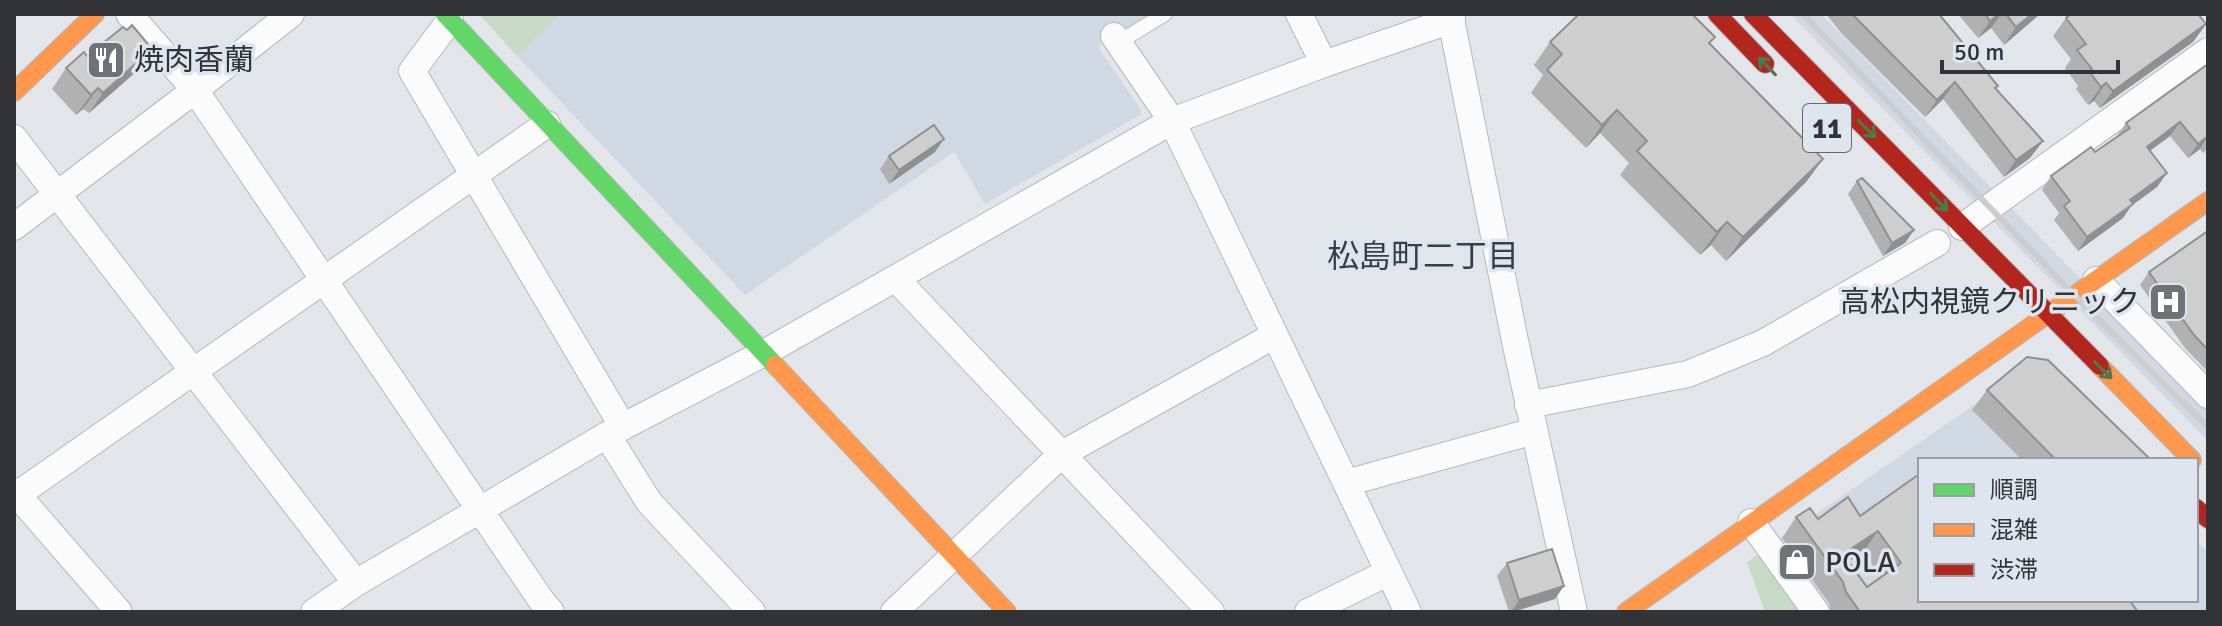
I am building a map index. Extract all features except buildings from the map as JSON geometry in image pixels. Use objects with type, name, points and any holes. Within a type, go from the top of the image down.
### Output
[{"type":"main road","points":[[14,92],[95,14]]},
{"type":"main road","points":[[1717,14],[1772,71]]},
{"type":"main road","name":"11","points":[[1753,14],[2193,458]]},
{"type":"main road","points":[[447,17],[1007,612]]},
{"type":"main road","points":[[1626,612],[1751,522],[2028,337],[2048,315],[2208,201]]},
{"type":"main road","points":[[2006,314],[2028,337]]},
{"type":"street","points":[[129,14],[195,90],[551,612]]},
{"type":"street","points":[[14,227],[291,14]]},
{"type":"street","points":[[1299,14],[1324,64]]},
{"type":"street","points":[[447,17],[412,71],[615,431],[649,502],[752,612]]},
{"type":"street","points":[[314,612],[356,583],[615,431],[764,353],[1172,121],[1451,17],[1528,405],[1574,612]]},
{"type":"street","points":[[1116,39],[1172,121],[1408,612]]},
{"type":"street","points":[[1962,227],[2208,51]]},
{"type":"street","points":[[119,612],[15,494],[547,124]]},
{"type":"street","points":[[14,138],[356,583]]},
{"type":"street","points":[[1528,405],[1688,374],[1763,343],[1937,243]]},
{"type":"street","points":[[896,279],[1211,612]]},
{"type":"street","points":[[2096,280],[2208,395]]},
{"type":"street","points":[[894,612],[1062,454],[1275,335]]},
{"type":"street","points":[[1346,483],[1534,431]]},
{"type":"street","points":[[1751,522],[1816,612]]},
{"type":"street","points":[[1308,612],[1389,572]]},
{"type":"lane","points":[[1116,39],[1165,14]]},
{"type":"shaded area","points":[[562,14],[1151,14],[1098,47],[1141,110],[1140,115],[985,204],[954,152],[745,295],[517,56]]},
{"type":"shaded area","points":[[1790,14],[1821,14],[2208,409],[2208,441]]},
{"type":"shaded area","points":[[2016,376],[2114,458],[1918,458],[1918,602],[2198,602],[2198,542],[2208,553],[2208,612],[1825,612],[1774,543]]},
{"type":"green space","points":[[479,14],[562,14],[517,56]]},
{"type":"green space","points":[[1765,550],[1809,612],[1765,612],[1747,562]]},
{"type":"railway","points":[[1803,14],[2091,312],[2208,427]]},
{"type":"traffic: fast","points":[[445,14],[775,365]]},
{"type":"traffic: slow","points":[[14,92],[95,14]]},
{"type":"traffic: slow","points":[[1626,612],[2208,201]]},
{"type":"traffic: slow","points":[[775,365],[1007,612]]},
{"type":"traffic: slow","points":[[2100,366],[2190,458]]},
{"type":"traffic: jam","points":[[1717,14],[1765,64]]},
{"type":"traffic: jam","points":[[1753,14],[2100,366]]},
{"type":"traffic: jam","points":[[2198,510],[2208,519]]},
{"type":"place","name":"焼肉香蘭","points":[[106,60]]},
{"type":"place","name":"高松内視鏡クリニック","points":[[2168,302]]},
{"type":"place","name":"POLA","points":[[1797,562]]},
{"type":"district","name":"松島町二丁目","points":[[1423,256]]}]
